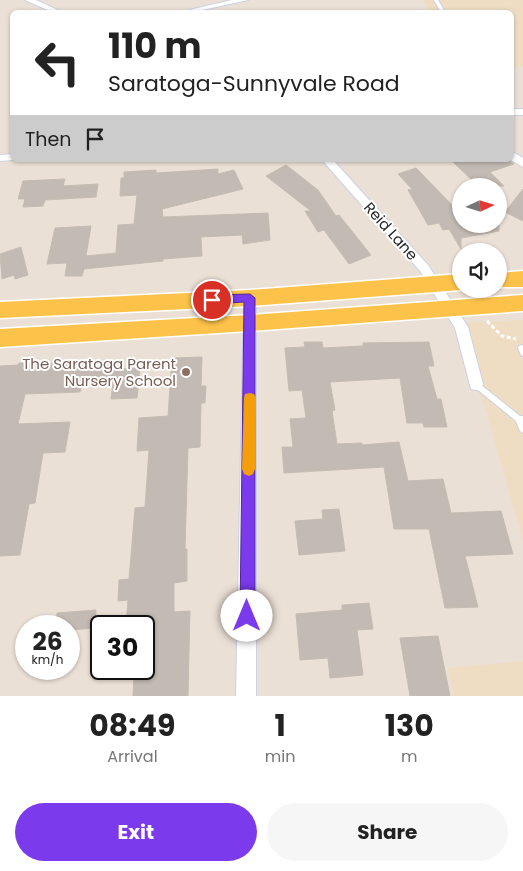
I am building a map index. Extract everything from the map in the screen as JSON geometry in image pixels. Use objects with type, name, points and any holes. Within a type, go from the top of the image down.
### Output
[{"type":"main road","points":[[507,280],[523,279]]},
{"type":"main road","points":[[0,310],[250,298],[452,283]]},
{"type":"main road","points":[[0,338],[249,323],[523,303]]},
{"type":"street","points":[[29,0],[53,10]]},
{"type":"street","points":[[192,9],[244,0]]},
{"type":"street","name":"Reid Lane","points":[[329,162],[424,268],[461,328],[476,384]]},
{"type":"street","points":[[246,696],[250,298]]},
{"type":"lane","points":[[523,348],[521,348],[523,354]]},
{"type":"lane","points":[[476,384],[521,419],[523,429]]},
{"type":"path","points":[[486,320],[502,336],[512,339],[523,338]]},
{"type":"shaded area","points":[[423,0],[523,0],[523,67],[514,68],[514,10],[429,10]]},
{"type":"shaded area","points":[[523,320],[523,541],[486,411],[454,323]]},
{"type":"shaded area","points":[[523,661],[523,696],[454,696],[448,668]]},
{"type":"building","points":[[453,162],[512,162],[514,164],[490,172],[496,178],[470,178]]},
{"type":"building","points":[[286,165],[318,190],[336,216],[339,215],[371,255],[349,264],[324,230],[318,232],[305,211],[311,211],[266,176]]},
{"type":"building","points":[[416,168],[452,205],[452,233],[488,233],[461,238],[461,243],[457,243],[449,229],[443,230],[439,223],[428,225],[408,190],[412,189],[398,174]]},
{"type":"building","points":[[218,169],[218,174],[234,170],[243,189],[162,209],[163,217],[268,213],[270,240],[243,244],[242,235],[201,237],[202,256],[84,269],[82,276],[65,276],[67,263],[47,264],[55,228],[91,226],[86,256],[116,253],[118,225],[134,224],[137,195],[120,196],[121,178],[124,178],[124,172],[156,170],[156,173]]},
{"type":"building","points":[[65,179],[63,186],[98,184],[96,197],[45,200],[43,206],[23,207],[25,199],[18,199],[23,181]]},
{"type":"building","points":[[523,189],[523,221],[508,214],[508,208]]},
{"type":"building","points":[[21,247],[28,275],[15,279],[14,275],[2,279],[0,254]]},
{"type":"building","points":[[304,342],[322,342],[323,348],[363,346],[363,343],[429,342],[434,366],[428,366],[437,399],[441,399],[447,427],[424,427],[423,423],[407,423],[400,378],[330,382],[335,410],[332,411],[337,444],[362,443],[362,445],[399,442],[408,481],[443,479],[451,513],[501,511],[513,554],[465,556],[478,607],[445,608],[429,529],[394,529],[384,467],[284,473],[282,447],[293,447],[290,419],[306,418],[302,390],[289,391],[285,348],[305,347]]},
{"type":"building","points":[[202,357],[201,386],[206,386],[205,403],[201,403],[200,447],[188,448],[185,549],[187,549],[187,581],[174,583],[174,612],[190,611],[188,696],[133,696],[134,680],[155,680],[155,615],[127,615],[128,600],[118,601],[119,580],[129,579],[135,508],[145,507],[149,450],[137,451],[139,418],[168,416],[172,358]]},
{"type":"building","points":[[19,363],[80,363],[79,368],[96,367],[96,370],[140,368],[137,398],[111,399],[113,383],[82,384],[80,392],[25,394],[18,424],[70,422],[65,452],[43,453],[35,503],[29,504],[20,555],[0,556],[0,366],[18,365]]},
{"type":"building","points":[[339,509],[345,551],[299,555],[295,521],[323,519],[322,510]]},
{"type":"building","points":[[369,603],[373,629],[357,630],[363,675],[330,678],[328,658],[300,660],[296,614],[342,610],[342,605]]},
{"type":"building","points":[[96,610],[96,615],[90,615],[90,628],[80,629],[80,615],[57,615],[57,613]]},
{"type":"building","points":[[438,636],[450,696],[410,696],[400,638]]},
{"type":"slow traffic","points":[[249,469],[250,398]]},
{"type":"place","name":"The Saratoga Parent Nursery School","points":[[186,372]]},
{"type":"route","points":[[212,300],[250,298],[247,616]]}]
